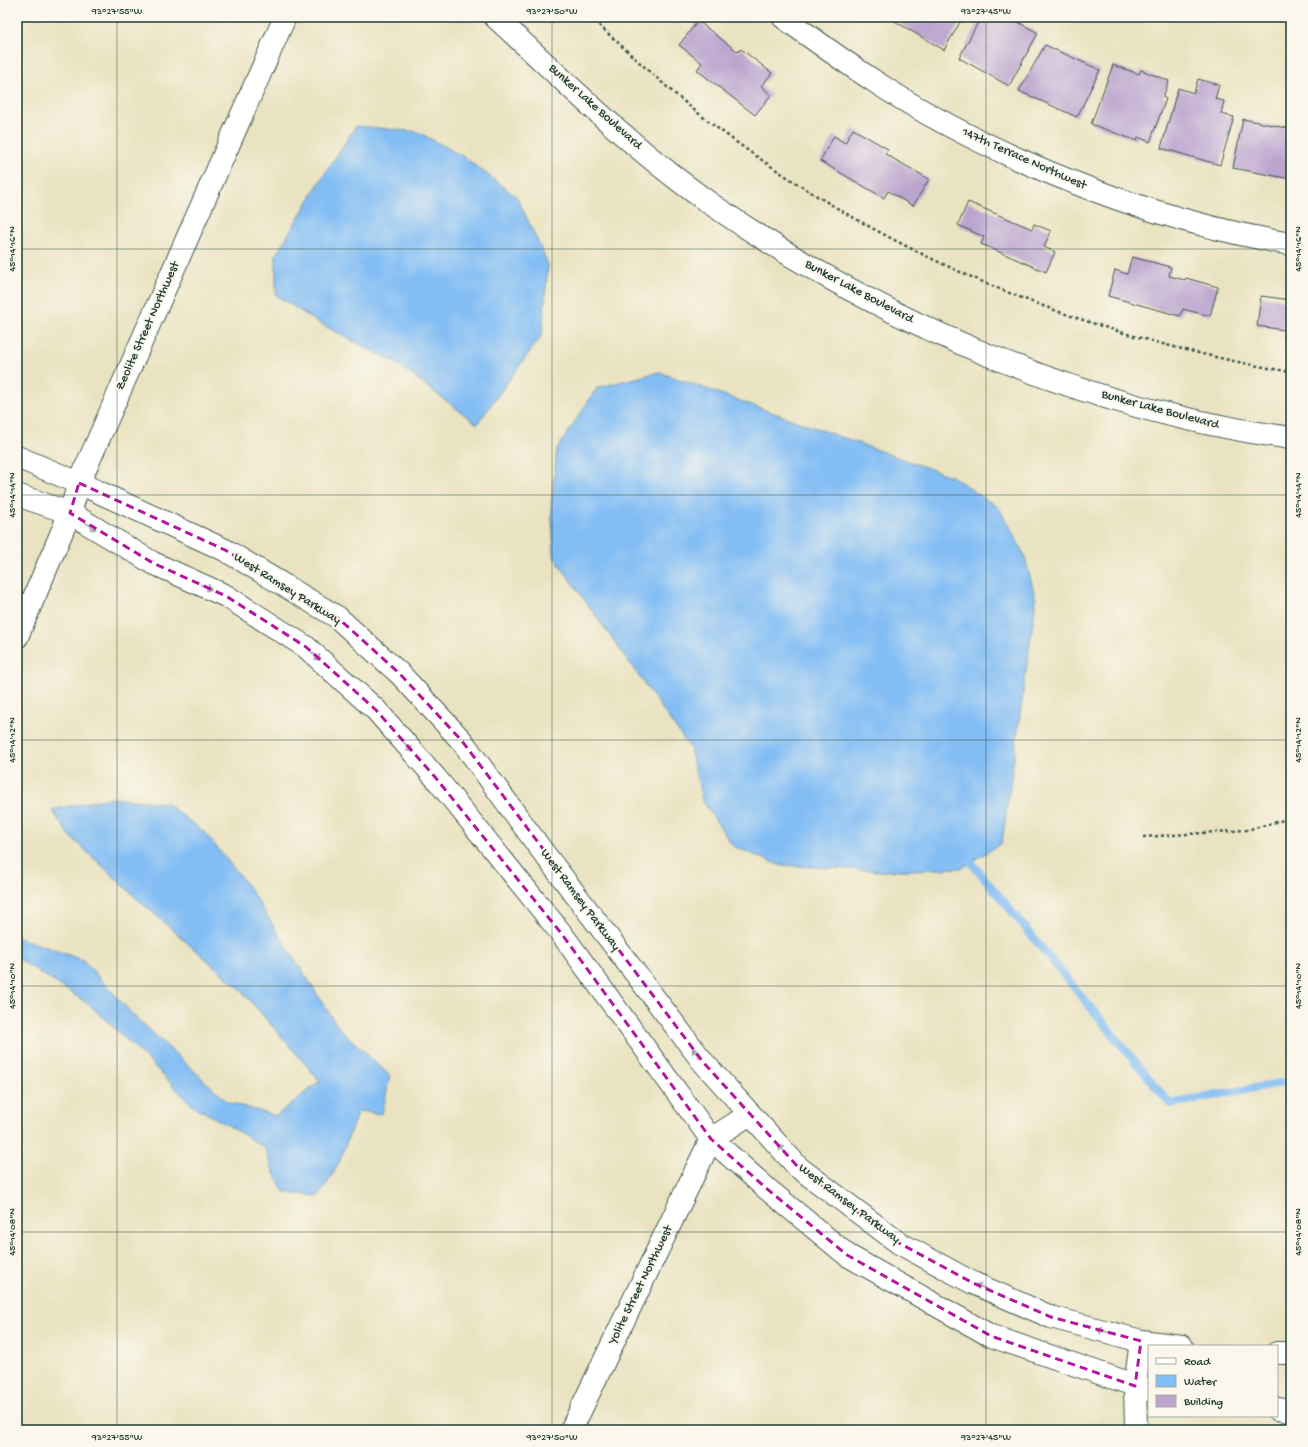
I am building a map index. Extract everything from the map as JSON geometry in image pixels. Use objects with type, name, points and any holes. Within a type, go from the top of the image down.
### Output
[{"type":"street","name":"Zeolite Street Northwest","points":[[17,638],[70,513],[79,483],[284,17]]},
{"type":"street","name":"Bunker Lake Boulevard","points":[[496,17],[592,106],[651,158],[710,203],[772,244],[904,318],[1014,366],[1127,403],[1183,418],[1235,429],[1291,438]]},
{"type":"street","name":"147th Terrace Northwest","points":[[783,17],[823,47],[878,84],[932,116],[989,146],[1060,178],[1129,204],[1197,224],[1265,240],[1291,244]]},
{"type":"street","name":"West Ramsey Parkway","points":[[17,456],[225,550],[337,617],[400,674],[462,741],[540,848],[704,1062],[798,1167],[899,1243],[973,1283],[1051,1317],[1141,1341],[1174,1345]]},
{"type":"street","points":[[17,495],[70,513],[153,563],[226,596],[306,646],[376,710],[435,777],[561,933],[711,1139],[766,1188],[847,1255],[991,1336],[1142,1388]]},
{"type":"street","points":[[711,1139],[750,1114]]},
{"type":"street","name":"Yolite Street Northwest","points":[[571,1430],[711,1139]]},
{"type":"street","points":[[1136,1430],[1142,1388],[1141,1341]]},
{"type":"street","points":[[1278,1353],[1291,1353]]},
{"type":"street","points":[[1278,1409],[1291,1411]]},
{"type":"path","points":[[590,17],[668,88],[720,130],[829,204],[874,230],[947,266],[1000,290],[1046,308],[1111,330],[1166,346],[1231,361],[1291,372]]},
{"type":"path","points":[[1143,837],[1247,830],[1291,818]]},
{"type":"highlighted area","points":[[79,483],[225,550],[337,617],[400,674],[462,741],[703,1062],[798,1167],[899,1243],[973,1283],[1051,1317],[1141,1341],[1135,1386],[991,1336],[847,1255],[766,1188],[711,1139],[561,933],[435,777],[376,710],[306,647],[226,596],[153,563],[70,513]]},
{"type":"water","points":[[356,126],[418,132],[464,157],[517,197],[548,264],[542,335],[477,424],[396,363],[319,323],[276,295],[276,255],[322,178]]},
{"type":"water","points":[[659,372],[953,477],[999,508],[1024,554],[1036,600],[1002,843],[962,868],[881,871],[779,865],[733,846],[702,800],[690,748],[554,557],[551,505],[557,449],[597,388]]},
{"type":"water","points":[[110,798],[166,803],[205,833],[248,886],[338,1027],[390,1076],[382,1114],[358,1111],[338,1165],[319,1196],[285,1193],[274,1173],[265,1148],[192,1105],[152,1064],[90,1005],[17,958],[17,937],[83,960],[134,1016],[228,1102],[276,1116],[320,1081],[240,989],[143,904],[69,835],[52,810]]},
{"type":"building","points":[[893,17],[963,17],[944,50],[891,19]]},
{"type":"building","points":[[981,17],[1009,17],[1038,33],[1009,86],[959,58]]},
{"type":"building","points":[[698,21],[738,52],[741,49],[772,73],[761,86],[771,95],[755,115],[697,70],[702,63],[679,45]]},
{"type":"building","points":[[1045,45],[1100,70],[1077,117],[1019,91]]},
{"type":"building","points":[[1113,65],[1139,74],[1141,70],[1169,81],[1163,97],[1166,99],[1150,142],[1138,137],[1137,141],[1091,124]]},
{"type":"building","points":[[1198,79],[1219,85],[1215,99],[1224,101],[1221,114],[1234,117],[1220,165],[1161,148],[1178,88],[1194,93]]},
{"type":"building","points":[[1243,119],[1291,129],[1291,179],[1233,168]]},
{"type":"building","points":[[853,129],[888,149],[885,154],[929,179],[913,206],[888,191],[884,198],[820,161],[834,136],[845,143]]},
{"type":"building","points":[[968,202],[1032,229],[1034,224],[1051,231],[1044,247],[1055,252],[1046,272],[981,244],[984,237],[958,225]]},
{"type":"building","points":[[1132,257],[1171,267],[1169,276],[1185,280],[1186,278],[1218,287],[1210,316],[1183,309],[1180,316],[1108,296],[1115,270],[1127,274]]},
{"type":"building","points":[[1261,296],[1291,300],[1291,338],[1284,337],[1285,330],[1257,326]]},
{"type":"waterway","points":[[971,862],[1170,1104],[1280,1083]]}]
